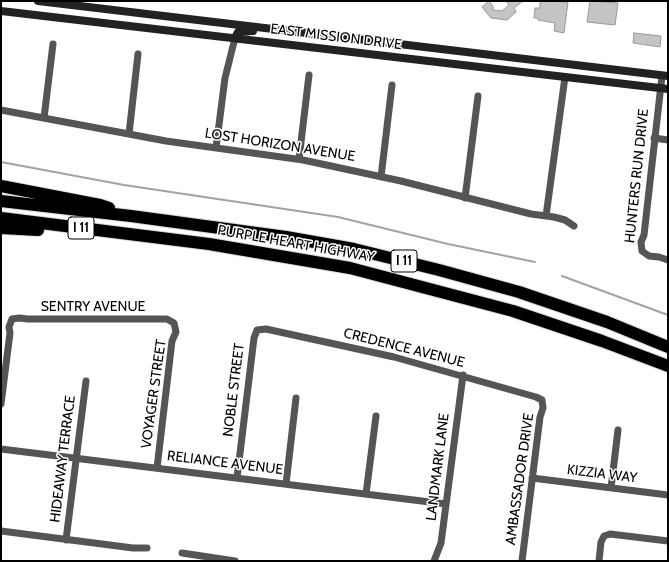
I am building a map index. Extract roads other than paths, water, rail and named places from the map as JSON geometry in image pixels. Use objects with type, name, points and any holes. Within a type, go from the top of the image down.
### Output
[{"type":"highway","points":[[1,186],[100,204],[131,216]]},
{"type":"highway","name":"PURPLE HEART HIGHWAY","points":[[1,201],[131,216],[354,249],[519,292],[607,322],[668,347]]},
{"type":"highway","name":"PURPLE HEART HIGHWAY","points":[[1,218],[161,237],[304,259],[350,268],[513,311],[602,341],[668,366]]},
{"type":"highway","points":[[1,228],[161,237]]},
{"type":"street","name":"EAST MISSION DRIVE","points":[[38,1],[665,76]]},
{"type":"street","name":"EAST MISSION DRIVE","points":[[1,11],[664,88]]},
{"type":"street","points":[[216,148],[225,78],[235,38],[238,32],[247,30],[306,37],[324,35]]},
{"type":"street","points":[[44,118],[53,44]]},
{"type":"street","points":[[129,134],[138,54]]},
{"type":"street","points":[[299,159],[309,75]]},
{"type":"street","name":"HUNTERS RUN DRIVE","points":[[665,76],[654,138],[644,235],[640,242],[642,251],[649,256],[668,260]]},
{"type":"street","points":[[546,216],[565,77]]},
{"type":"street","points":[[381,177],[392,85]]},
{"type":"street","points":[[465,198],[478,96]]},
{"type":"street","name":"LOST HORIZON AVENUE","points":[[1,110],[129,134],[299,159],[565,220],[574,226]]},
{"type":"street","points":[[654,138],[668,140]]},
{"type":"street","name":"SENTRY AVENUE","points":[[1,404],[12,319],[167,319],[174,323]]},
{"type":"street","name":"VOYAGER STREET","points":[[157,468],[172,341],[176,332],[174,323]]},
{"type":"street","name":"CREDENCE AVENUE","points":[[257,330],[266,329],[351,347],[463,376],[542,400]]},
{"type":"street","name":"NOBLE STREET","points":[[237,478],[254,338],[257,330]]},
{"type":"street","name":"LANDMARK LANE","points":[[434,561],[441,543],[463,376]]},
{"type":"street","name":"HIDEAWAY TERRACE","points":[[66,540],[86,381]]},
{"type":"street","points":[[286,484],[296,398]]},
{"type":"street","name":"AMBASSADOR DRIVE","points":[[522,561],[540,416],[543,408],[542,400]]},
{"type":"street","points":[[366,494],[376,416]]},
{"type":"street","points":[[611,488],[618,430]]},
{"type":"street","name":"RELIANCE AVENUE","points":[[1,450],[446,504]]},
{"type":"street","name":"KIZZIA WAY","points":[[532,478],[668,495]]},
{"type":"street","points":[[1,531],[133,548],[147,548]]},
{"type":"street","points":[[599,561],[600,542],[604,536],[610,534],[668,542]]},
{"type":"street","points":[[182,553],[236,561]]},
{"type":"waterway","points":[[1,162],[124,185],[338,217],[448,244],[535,262]]},
{"type":"waterway","points":[[562,276],[668,315]]}]
